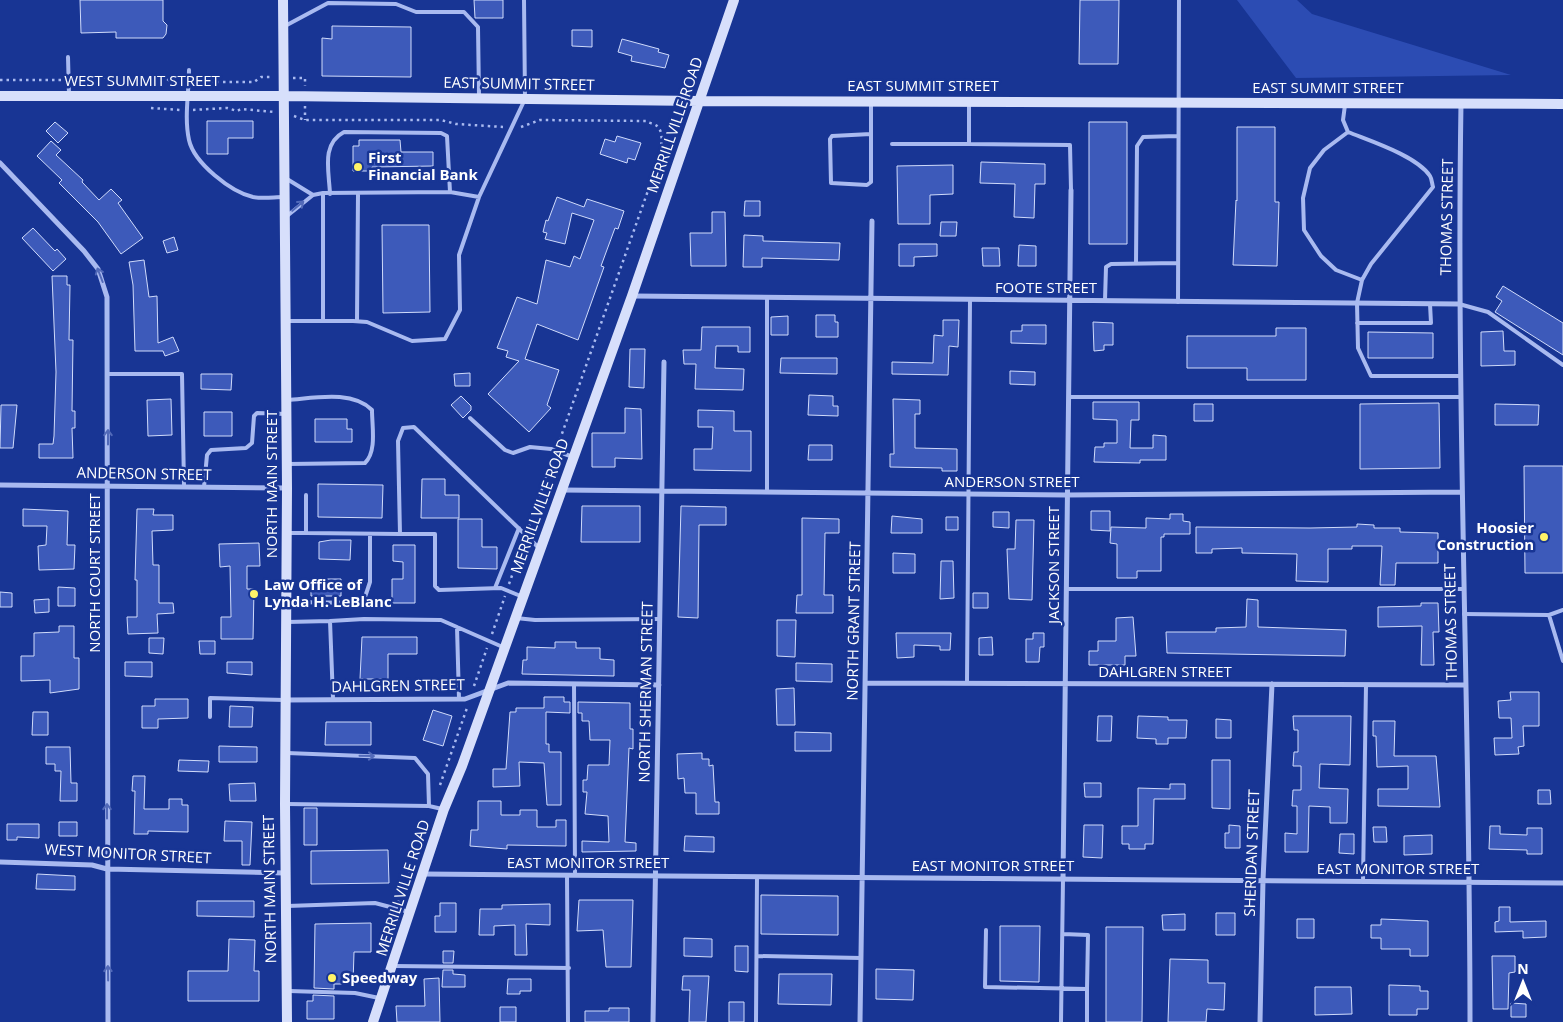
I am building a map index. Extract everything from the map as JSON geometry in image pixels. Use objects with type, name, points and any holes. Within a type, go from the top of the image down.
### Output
[{"type":"street","name":"NORTH MAIN STREET","points":[[283,0],[287,464],[285,906],[288,1022]]},
{"type":"street","name":"MERRILLVILLE ROAD","points":[[373,1022],[444,809],[489,692],[632,296],[734,0]]},
{"type":"street","name":"WEST SUMMIT STREET","points":[[0,96],[284,96]]},
{"type":"street","name":"EAST SUMMIT STREET","points":[[284,96],[698,101],[1563,104]]},
{"type":"street","name":"THOMAS STREET","points":[[1461,103],[1459,304],[1464,685],[1470,882],[1470,1022]]},
{"type":"street","name":"NORTH COURT STREET","points":[[0,164],[84,251],[98,269],[107,297],[108,1022]]},
{"type":"street","name":"JACKSON STREET","points":[[1064,879],[1066,495],[1071,301],[1071,190]]},
{"type":"street","name":"NORTH GRANT STREET","points":[[860,1022],[872,221]]},
{"type":"street","name":"FOOTE STREET","points":[[632,296],[870,300],[1105,300],[1459,304]]},
{"type":"street","name":"NORTH SHERMAN STREET","points":[[653,1022],[664,362]]},
{"type":"street","name":"ANDERSON STREET","points":[[0,485],[287,488]]},
{"type":"street","name":"ANDERSON STREET","points":[[562,490],[1066,495],[1462,492]]},
{"type":"street","name":"DAHLGREN STREET","points":[[285,700],[458,699],[470,698],[489,692],[508,683],[659,685]]},
{"type":"street","name":"DAHLGREN STREET","points":[[865,683],[1464,685]]},
{"type":"street","name":"SHERIDAN STREET","points":[[1260,1022],[1263,880],[1272,684]]},
{"type":"street","name":"WEST MONITOR STREET","points":[[0,862],[92,865],[107,869],[285,872]]},
{"type":"street","name":"EAST MONITOR STREET","points":[[423,874],[1563,883]]},
{"type":"lane","points":[[285,321],[367,322],[412,341],[445,338],[460,310],[459,255],[479,197],[525,99],[524,0]]},
{"type":"lane","points":[[1178,0],[1178,302]]},
{"type":"lane","points":[[283,27],[328,4],[396,4],[416,12],[464,12],[478,27],[479,98]]},
{"type":"lane","points":[[68,57],[69,96]]},
{"type":"lane","points":[[189,70],[186,120],[189,142],[208,169],[226,185],[253,197],[284,197]]},
{"type":"lane","points":[[870,134],[836,134],[830,139],[831,183],[867,185],[870,182],[871,101]]},
{"type":"lane","points":[[969,101],[969,144]]},
{"type":"lane","points":[[1345,103],[1343,120],[1348,132],[1382,146],[1418,165],[1431,176],[1433,187],[1371,264],[1362,280],[1357,303],[1358,348],[1371,376],[1460,376]]},
{"type":"lane","points":[[330,194],[329,148],[334,137],[344,132],[441,133],[447,136],[450,192]]},
{"type":"lane","points":[[1348,132],[1324,150],[1310,168],[1303,198],[1304,230],[1321,256],[1336,270],[1362,280]]},
{"type":"lane","points":[[1136,263],[1137,146],[1143,137],[1177,136]]},
{"type":"lane","points":[[892,144],[1070,145],[1071,190]]},
{"type":"lane","points":[[284,178],[313,195]]},
{"type":"lane","points":[[284,219],[313,195],[324,193],[450,192],[479,197]]},
{"type":"lane","points":[[324,193],[324,320]]},
{"type":"lane","points":[[357,321],[358,194]]},
{"type":"lane","points":[[1105,300],[1106,268],[1111,264],[1178,263]]},
{"type":"lane","points":[[767,298],[767,492]]},
{"type":"lane","points":[[967,683],[970,300]]},
{"type":"lane","points":[[1357,323],[1430,323],[1430,304]]},
{"type":"lane","points":[[1459,304],[1488,312],[1563,365]]},
{"type":"lane","points":[[108,374],[182,374],[184,486]]},
{"type":"lane","points":[[1069,397],[1460,397]]},
{"type":"lane","points":[[286,400],[353,398],[364,402],[372,410],[371,456],[365,463],[287,464]]},
{"type":"lane","points":[[204,487],[207,455],[212,450],[246,448],[252,443],[254,416],[257,413],[286,414]]},
{"type":"lane","points":[[470,418],[505,450],[512,452],[530,447],[555,451],[573,457]]},
{"type":"lane","points":[[400,534],[398,440],[403,428],[414,427],[540,549]]},
{"type":"lane","points":[[306,494],[306,532]]},
{"type":"lane","points":[[495,588],[519,528]]},
{"type":"lane","points":[[287,533],[366,532],[370,535],[435,534],[435,586],[439,590],[495,588],[523,598]]},
{"type":"lane","points":[[287,602],[363,602],[370,582],[370,535]]},
{"type":"lane","points":[[1066,589],[1463,589]]},
{"type":"lane","points":[[1464,614],[1549,615],[1563,610]]},
{"type":"lane","points":[[1549,615],[1563,661]]},
{"type":"lane","points":[[287,622],[424,618],[441,620],[505,648]]},
{"type":"lane","points":[[516,618],[535,620],[660,619]]},
{"type":"lane","points":[[330,621],[333,699]]},
{"type":"lane","points":[[457,627],[458,699]]},
{"type":"lane","points":[[574,684],[576,875]]},
{"type":"lane","points":[[1363,881],[1366,685]]},
{"type":"lane","points":[[210,717],[210,698],[285,700]]},
{"type":"lane","points":[[285,753],[318,756],[415,758],[428,774],[431,807]]},
{"type":"lane","points":[[285,804],[431,807],[444,809]]},
{"type":"lane","points":[[567,875],[568,1022]]},
{"type":"lane","points":[[756,1022],[757,877]]},
{"type":"lane","points":[[1061,1022],[1064,879]]},
{"type":"lane","points":[[285,906],[375,903],[410,912]]},
{"type":"lane","points":[[986,930],[985,987],[1087,990]]},
{"type":"lane","points":[[1062,934],[1088,935],[1087,1022]]},
{"type":"lane","points":[[756,956],[861,958]]},
{"type":"lane","points":[[393,966],[569,968]]},
{"type":"lane","points":[[287,991],[355,993],[382,999]]},
{"type":"path","points":[[0,80],[82,80],[87,77],[166,78],[170,81],[189,82],[254,82],[261,77],[305,78],[305,120],[440,120],[456,124],[512,127],[527,126],[540,120],[646,122],[657,125],[662,133],[662,144],[650,185],[431,807]]},
{"type":"path","points":[[396,908],[419,844]]},
{"type":"shaded area","points":[[1237,0],[1297,0],[1312,14],[1511,75],[1296,78]]},
{"type":"building","points":[[80,0],[163,0],[163,21],[167,25],[166,34],[163,38],[116,38],[116,32],[81,33]]},
{"type":"building","points":[[474,0],[503,0],[503,18],[475,18]]},
{"type":"building","points":[[1080,0],[1119,0],[1118,64],[1079,64]]},
{"type":"building","points":[[332,26],[411,27],[411,77],[322,76],[322,38],[332,39]]},
{"type":"building","points":[[572,30],[592,30],[592,47],[572,46]]},
{"type":"building","points":[[622,39],[659,49],[658,52],[669,55],[665,68],[631,61],[632,56],[618,52]]},
{"type":"building","points":[[207,121],[253,121],[253,138],[228,138],[228,154],[207,154]]},
{"type":"building","points":[[55,122],[68,133],[58,143],[46,131]]},
{"type":"building","points":[[1089,122],[1127,122],[1127,244],[1089,244]]},
{"type":"building","points":[[1237,127],[1275,127],[1275,202],[1279,202],[1277,266],[1233,265],[1237,201]]},
{"type":"building","points":[[617,136],[641,143],[635,160],[628,158],[627,163],[600,154],[605,139],[615,142]]},
{"type":"building","points":[[359,140],[400,140],[401,152],[433,152],[433,166],[372,167],[372,171],[353,171],[353,146],[359,146]]},
{"type":"building","points":[[51,141],[61,150],[56,155],[83,180],[82,182],[99,200],[111,189],[122,200],[118,203],[143,238],[121,254],[98,222],[59,183],[62,180],[37,156]]},
{"type":"building","points":[[981,162],[1045,164],[1045,184],[1035,184],[1034,218],[1014,217],[1015,184],[980,183]]},
{"type":"building","points":[[953,165],[953,194],[930,195],[930,224],[898,224],[897,166]]},
{"type":"building","points":[[557,197],[584,207],[587,199],[624,211],[618,229],[615,228],[601,266],[604,267],[578,340],[537,324],[525,359],[559,370],[547,405],[551,408],[529,432],[488,394],[519,361],[506,357],[508,351],[497,348],[517,297],[537,304],[546,260],[570,267],[574,256],[580,259],[594,220],[572,213],[565,244],[545,239],[547,233],[543,232],[546,220],[548,221]]},
{"type":"building","points":[[745,201],[760,201],[760,216],[744,216]]},
{"type":"building","points":[[712,212],[725,212],[726,266],[691,266],[690,233],[712,233]]},
{"type":"building","points":[[941,222],[957,222],[956,236],[940,236]]},
{"type":"building","points":[[382,225],[429,225],[430,312],[383,313]]},
{"type":"building","points":[[33,228],[55,251],[57,249],[66,259],[53,271],[22,238]]},
{"type":"building","points":[[744,235],[763,236],[763,241],[840,243],[839,260],[762,258],[762,267],[743,267]]},
{"type":"building","points":[[174,237],[178,250],[167,253],[163,241]]},
{"type":"building","points":[[899,244],[937,244],[937,256],[914,257],[914,266],[899,266]]},
{"type":"building","points":[[1019,245],[1036,246],[1036,266],[1018,266]]},
{"type":"building","points":[[982,248],[999,248],[1000,266],[983,266]]},
{"type":"building","points":[[144,260],[149,297],[157,296],[158,343],[173,337],[179,351],[165,356],[163,351],[135,351],[133,285],[129,262]]},
{"type":"building","points":[[52,276],[67,276],[67,285],[70,285],[69,340],[73,340],[72,411],[75,411],[75,428],[72,428],[73,458],[39,458],[39,444],[53,444],[54,436],[56,372]]},
{"type":"building","points":[[1503,286],[1563,323],[1563,355],[1495,312],[1502,301],[1496,297]]},
{"type":"building","points":[[816,315],[835,315],[835,322],[838,322],[838,337],[816,337]]},
{"type":"building","points":[[788,316],[788,335],[771,335],[771,317]]},
{"type":"building","points":[[943,320],[959,320],[958,347],[949,346],[948,375],[892,374],[892,362],[933,363],[934,335],[943,336]]},
{"type":"building","points":[[1093,322],[1113,323],[1113,345],[1104,345],[1104,350],[1094,351]]},
{"type":"building","points":[[1022,325],[1046,325],[1046,344],[1011,343],[1011,331],[1022,331]]},
{"type":"building","points":[[702,327],[750,327],[750,352],[738,352],[738,346],[716,346],[715,368],[744,369],[743,390],[695,389],[696,364],[684,364],[683,350],[701,350]]},
{"type":"building","points":[[1276,328],[1306,328],[1306,380],[1247,380],[1247,368],[1187,368],[1187,336],[1276,336]]},
{"type":"building","points":[[1503,331],[1504,351],[1515,351],[1515,365],[1481,366],[1481,332]]},
{"type":"building","points":[[1368,332],[1433,333],[1433,358],[1368,358]]},
{"type":"building","points":[[630,349],[645,349],[644,388],[629,387]]},
{"type":"building","points":[[781,358],[837,358],[837,374],[780,373]]},
{"type":"building","points":[[1010,371],[1035,372],[1035,385],[1010,384]]},
{"type":"building","points":[[470,373],[470,386],[455,386],[454,374]]},
{"type":"building","points":[[201,374],[232,374],[231,390],[201,389]]},
{"type":"building","points":[[809,395],[833,396],[833,406],[838,406],[838,416],[808,415]]},
{"type":"building","points":[[461,396],[471,406],[471,410],[463,418],[451,405]]},
{"type":"building","points":[[171,399],[172,435],[148,436],[147,400]]},
{"type":"building","points":[[893,399],[920,400],[920,414],[915,414],[915,448],[957,449],[957,471],[942,471],[942,468],[890,467],[890,454],[894,454]]},
{"type":"building","points":[[1093,402],[1139,402],[1139,420],[1131,420],[1130,448],[1153,448],[1153,435],[1166,436],[1166,460],[1140,460],[1140,463],[1094,462],[1095,447],[1104,447],[1104,443],[1117,443],[1117,420],[1093,419]]},
{"type":"building","points":[[1439,403],[1440,468],[1360,469],[1360,404]]},
{"type":"building","points":[[1194,404],[1213,404],[1213,421],[1194,421]]},
{"type":"building","points":[[1495,404],[1539,405],[1538,425],[1495,425]]},
{"type":"building","points":[[1,405],[17,405],[13,448],[0,448]]},
{"type":"building","points":[[625,408],[641,409],[642,459],[615,458],[615,467],[592,467],[592,433],[625,433]]},
{"type":"building","points":[[698,410],[734,411],[734,431],[751,431],[751,471],[694,470],[694,449],[712,449],[713,427],[698,427]]},
{"type":"building","points":[[204,412],[232,412],[232,436],[204,436]]},
{"type":"building","points":[[315,419],[347,419],[347,429],[352,429],[352,442],[315,442]]},
{"type":"building","points":[[809,445],[832,445],[832,460],[808,460]]},
{"type":"building","name":"Hoosier Construction","points":[[1524,466],[1563,466],[1563,573],[1525,573]]},
{"type":"building","points":[[422,479],[445,479],[445,495],[459,495],[459,518],[421,518]]},
{"type":"building","points":[[318,484],[383,485],[382,518],[318,517]]},
{"type":"building","points":[[582,506],[640,506],[640,542],[581,542]]},
{"type":"building","points":[[681,506],[726,507],[726,525],[699,525],[698,618],[678,617]]},
{"type":"building","points":[[23,509],[68,511],[67,545],[75,545],[74,569],[39,570],[38,546],[46,545],[47,526],[23,526]]},
{"type":"building","points":[[137,509],[154,509],[153,515],[173,515],[173,530],[152,531],[153,565],[159,565],[159,603],[173,603],[174,613],[157,614],[158,633],[128,634],[127,617],[137,617],[137,580],[135,580]]},
{"type":"building","points":[[1091,511],[1110,511],[1110,531],[1091,530]]},
{"type":"building","points":[[993,512],[1009,512],[1009,528],[993,527]]},
{"type":"building","points":[[1170,514],[1183,514],[1183,521],[1190,522],[1190,534],[1164,534],[1164,537],[1161,537],[1161,571],[1137,571],[1137,578],[1117,578],[1117,544],[1110,543],[1111,527],[1146,528],[1146,518],[1170,519]]},
{"type":"building","points":[[892,516],[922,519],[922,533],[891,533]]},
{"type":"building","points":[[946,517],[958,517],[958,530],[946,530]]},
{"type":"building","points":[[802,518],[839,519],[839,533],[825,533],[824,595],[833,595],[833,613],[796,613],[797,595],[802,595]]},
{"type":"building","points":[[458,519],[482,519],[482,547],[497,547],[497,569],[458,568]]},
{"type":"building","points":[[1016,520],[1034,520],[1032,600],[1009,599],[1007,549],[1015,549]]},
{"type":"building","points":[[1357,524],[1374,525],[1374,528],[1400,528],[1400,532],[1438,533],[1438,563],[1396,563],[1395,585],[1380,585],[1382,546],[1352,546],[1352,549],[1328,549],[1328,582],[1296,581],[1297,554],[1242,553],[1242,548],[1212,549],[1212,553],[1196,553],[1196,527],[1310,528],[1357,527]]},
{"type":"building","points":[[351,540],[350,560],[319,559],[319,542]]},
{"type":"building","points":[[259,543],[260,566],[247,566],[247,589],[254,589],[253,639],[221,639],[221,617],[231,617],[230,566],[220,567],[219,544]]},
{"type":"building","points":[[393,545],[415,545],[415,603],[392,603],[392,579],[403,579],[403,562],[393,561]]},
{"type":"building","points":[[893,553],[915,554],[915,573],[893,573]]},
{"type":"building","points":[[941,561],[953,561],[954,598],[940,599]]},
{"type":"building","points":[[311,579],[341,579],[341,596],[311,596]]},
{"type":"building","points":[[58,587],[75,588],[75,606],[58,606]]},
{"type":"building","points":[[0,592],[12,593],[12,607],[0,607]]},
{"type":"building","points":[[973,593],[988,593],[988,608],[973,608]]},
{"type":"building","points":[[49,599],[49,612],[35,613],[34,600]]},
{"type":"building","points":[[1247,599],[1258,600],[1258,627],[1346,630],[1345,656],[1167,653],[1166,632],[1216,632],[1216,628],[1246,627]]},
{"type":"building","points":[[1421,603],[1438,603],[1439,632],[1433,632],[1434,665],[1421,665],[1422,626],[1378,627],[1378,607],[1421,606]]},
{"type":"building","points":[[1133,617],[1136,656],[1125,656],[1125,665],[1089,665],[1089,651],[1098,651],[1098,641],[1116,641],[1116,618]]},
{"type":"building","points":[[777,620],[796,620],[795,657],[777,656]]},
{"type":"building","points":[[59,626],[74,626],[74,658],[79,658],[79,689],[50,693],[50,680],[21,681],[21,656],[34,656],[34,633],[59,632]]},
{"type":"building","points":[[896,633],[951,633],[950,650],[940,650],[940,646],[914,645],[914,657],[897,658]]},
{"type":"building","points":[[1033,633],[1044,633],[1044,647],[1040,647],[1039,662],[1026,662],[1026,639],[1033,639]]},
{"type":"building","points":[[362,637],[417,637],[417,654],[388,654],[388,679],[360,679]]},
{"type":"building","points":[[992,637],[993,655],[979,655],[979,638]]},
{"type":"building","points":[[149,638],[164,638],[163,654],[149,653]]},
{"type":"building","points":[[199,641],[215,641],[215,654],[200,654]]},
{"type":"building","points":[[555,642],[576,642],[576,648],[600,648],[600,659],[614,660],[614,676],[522,674],[523,660],[527,660],[527,647],[555,648]]},
{"type":"building","points":[[125,662],[152,662],[152,677],[125,676]]},
{"type":"building","points":[[227,662],[252,662],[252,675],[227,673]]},
{"type":"building","points":[[796,663],[832,664],[832,682],[796,681]]},
{"type":"building","points":[[794,688],[795,725],[777,725],[776,689]]},
{"type":"building","points":[[1510,692],[1539,692],[1539,726],[1523,726],[1524,746],[1518,747],[1519,754],[1495,755],[1494,738],[1512,738],[1511,718],[1499,718],[1498,701],[1511,700]]},
{"type":"building","points":[[544,697],[564,697],[564,702],[570,702],[570,713],[546,712],[546,744],[549,744],[549,752],[561,752],[561,805],[547,805],[544,763],[519,762],[520,786],[493,787],[493,769],[506,769],[510,712],[516,712],[516,708],[544,708]]},
{"type":"building","points":[[155,699],[188,699],[188,718],[158,719],[158,728],[142,728],[142,706],[155,706]]},
{"type":"building","points":[[578,702],[630,703],[630,729],[633,729],[633,749],[629,748],[625,842],[636,843],[636,851],[582,852],[582,841],[609,842],[608,816],[585,814],[587,792],[583,792],[583,780],[587,780],[588,765],[609,765],[610,740],[590,740],[589,721],[582,721],[582,713],[578,713]]},
{"type":"building","points":[[230,706],[253,707],[252,727],[229,727]]},
{"type":"building","points":[[433,710],[452,716],[443,746],[423,740]]},
{"type":"building","points":[[33,712],[48,712],[48,735],[32,735]]},
{"type":"building","points":[[1098,716],[1112,716],[1111,741],[1097,741]]},
{"type":"building","points":[[1138,716],[1168,717],[1168,720],[1187,720],[1186,738],[1168,738],[1168,744],[1156,744],[1156,739],[1137,738]]},
{"type":"building","points":[[1293,716],[1351,716],[1350,765],[1320,764],[1319,788],[1348,789],[1347,823],[1330,823],[1330,807],[1309,806],[1308,852],[1285,852],[1285,833],[1297,834],[1297,806],[1292,806],[1293,790],[1301,790],[1301,766],[1293,766],[1294,752],[1298,752],[1298,730],[1294,730]]},
{"type":"building","points":[[1216,719],[1231,720],[1231,738],[1216,738]]},
{"type":"building","points":[[1373,721],[1395,721],[1394,756],[1436,756],[1440,807],[1378,806],[1378,789],[1408,789],[1408,766],[1377,767],[1376,736],[1373,736]]},
{"type":"building","points":[[326,722],[371,722],[371,745],[325,745]]},
{"type":"building","points":[[795,732],[831,733],[831,751],[795,751]]},
{"type":"building","points":[[219,746],[257,747],[257,762],[219,762]]},
{"type":"building","points":[[46,747],[70,747],[71,783],[77,783],[77,801],[60,801],[61,771],[55,771],[55,764],[46,764]]},
{"type":"building","points":[[702,753],[702,759],[709,759],[709,766],[713,765],[715,802],[719,802],[719,814],[696,814],[696,793],[685,793],[684,778],[678,779],[677,754]]},
{"type":"building","points":[[179,760],[209,761],[208,772],[178,771]]},
{"type":"building","points":[[1212,760],[1230,760],[1230,809],[1212,808]]},
{"type":"building","points":[[133,776],[145,776],[144,809],[169,809],[169,799],[182,799],[182,805],[188,805],[188,832],[148,831],[148,834],[134,834],[135,791],[132,791]]},
{"type":"building","points":[[255,783],[256,801],[230,801],[229,784]]},
{"type":"building","points":[[1084,783],[1101,783],[1101,797],[1085,797]]},
{"type":"building","points":[[1170,784],[1185,784],[1185,799],[1154,799],[1153,844],[1145,844],[1145,849],[1129,849],[1129,844],[1122,844],[1122,826],[1138,826],[1138,788],[1170,789]]},
{"type":"building","points":[[1538,790],[1550,790],[1551,804],[1538,804]]},
{"type":"building","points":[[478,801],[501,801],[501,815],[520,815],[520,810],[537,810],[537,827],[556,827],[556,820],[566,820],[566,846],[507,845],[507,849],[470,846],[471,830],[478,830]]},
{"type":"building","points":[[304,808],[317,808],[317,845],[304,845]]},
{"type":"building","points":[[225,821],[252,822],[250,865],[242,865],[242,841],[224,841]]},
{"type":"building","points":[[59,822],[77,822],[77,836],[59,836]]},
{"type":"building","points":[[7,824],[39,824],[39,838],[17,837],[17,840],[7,840]]},
{"type":"building","points":[[1084,825],[1103,825],[1102,858],[1083,857]]},
{"type":"building","points":[[1229,825],[1240,826],[1240,848],[1225,848],[1225,833],[1229,833]]},
{"type":"building","points":[[1490,826],[1500,826],[1500,834],[1527,835],[1527,828],[1542,828],[1542,854],[1527,854],[1527,850],[1489,849]]},
{"type":"building","points":[[1373,827],[1386,827],[1387,842],[1374,842]]},
{"type":"building","points":[[1340,834],[1354,834],[1354,854],[1339,853]]},
{"type":"building","points":[[1432,835],[1432,854],[1404,855],[1404,836]]},
{"type":"building","points":[[685,836],[714,837],[714,852],[684,851]]},
{"type":"building","points":[[388,850],[389,883],[311,884],[311,851]]},
{"type":"building","points":[[37,874],[75,876],[75,890],[36,889]]},
{"type":"building","points":[[761,895],[838,896],[838,935],[761,934]]},
{"type":"building","points":[[579,900],[633,900],[631,967],[606,967],[603,930],[577,931]]},
{"type":"building","points":[[197,901],[254,901],[254,917],[197,916]]},
{"type":"building","points":[[440,903],[456,903],[456,932],[435,932],[435,916],[440,916]]},
{"type":"building","points":[[550,904],[550,925],[526,924],[527,955],[515,955],[515,925],[494,926],[494,935],[479,935],[480,909],[502,909],[502,905]]},
{"type":"building","points":[[1499,907],[1510,907],[1510,922],[1546,921],[1546,937],[1523,938],[1523,931],[1495,932],[1495,922],[1499,921]]},
{"type":"building","points":[[1216,913],[1235,913],[1235,935],[1216,935]]},
{"type":"building","points":[[1185,914],[1185,930],[1163,930],[1162,915]]},
{"type":"building","points":[[1297,919],[1314,919],[1314,938],[1297,938]]},
{"type":"building","points":[[1381,919],[1428,921],[1428,956],[1410,956],[1410,949],[1381,949],[1381,938],[1371,938],[1371,925],[1381,925]]},
{"type":"building","points":[[371,923],[371,952],[354,952],[353,984],[334,984],[334,989],[314,988],[315,924]]},
{"type":"building","points":[[1000,926],[1040,926],[1039,982],[1000,981]]},
{"type":"building","points":[[1106,927],[1143,927],[1142,1022],[1106,1022]]},
{"type":"building","points":[[684,938],[712,939],[712,957],[684,956]]},
{"type":"building","points":[[229,939],[255,940],[254,971],[259,971],[259,1001],[188,1001],[188,971],[228,971]]},
{"type":"building","points":[[735,946],[748,946],[748,972],[735,971]]},
{"type":"building","points":[[443,951],[454,951],[453,963],[443,963]]},
{"type":"building","points":[[1492,956],[1515,956],[1515,972],[1509,973],[1508,1009],[1493,1009]]},
{"type":"building","points":[[1170,959],[1208,960],[1208,983],[1225,983],[1224,1010],[1207,1009],[1206,1022],[1168,1022]]},
{"type":"building","points":[[876,969],[914,970],[913,1000],[876,999]]},
{"type":"building","points":[[443,970],[453,970],[453,974],[465,975],[465,987],[442,987]]},
{"type":"building","points":[[779,974],[832,974],[831,1005],[778,1004]]},
{"type":"building","points":[[683,976],[709,976],[706,1022],[689,1022],[690,990],[682,990]]},
{"type":"building","points":[[439,978],[440,1022],[397,1022],[396,1006],[425,1006],[424,979]]},
{"type":"building","points":[[508,979],[531,979],[531,991],[520,991],[520,994],[507,994]]},
{"type":"building","points":[[1389,985],[1420,986],[1420,991],[1428,991],[1428,1009],[1417,1009],[1417,1015],[1389,1015]]},
{"type":"building","points":[[1315,987],[1351,987],[1352,1014],[1315,1015]]},
{"type":"building","points":[[313,995],[334,996],[334,1019],[307,1019],[307,1001],[313,1001]]},
{"type":"building","points":[[729,1002],[744,1002],[744,1022],[729,1022]]},
{"type":"building","points":[[1511,1003],[1526,1004],[1526,1017],[1511,1017]]},
{"type":"building","points":[[500,1007],[516,1007],[516,1022],[500,1022]]},
{"type":"building","points":[[609,1008],[629,1008],[629,1022],[585,1022],[585,1011],[609,1011]]},
{"type":"place","name":"First Financial Bank","points":[[358,167]]},
{"type":"place","name":"Hoosier Construction","points":[[1544,537]]},
{"type":"place","name":"Law Office of Lynda H. LeBlanc","points":[[254,594]]},
{"type":"place","name":"Speedway","points":[[332,978]]}]
